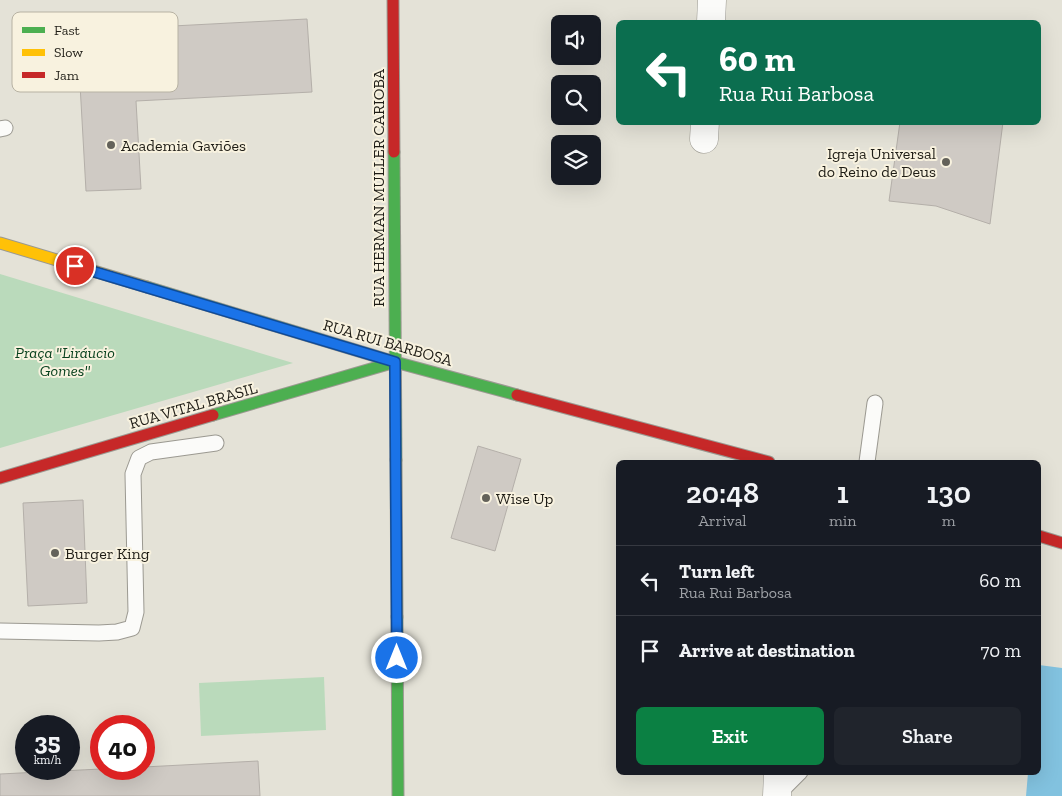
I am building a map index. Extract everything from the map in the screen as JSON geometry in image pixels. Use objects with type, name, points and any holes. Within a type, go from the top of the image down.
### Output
[{"type":"street","name":"RUA HERMAN MULLER CARIOBA","points":[[393,0],[398,796]]},
{"type":"street","points":[[711,20],[712,0]]},
{"type":"street","name":"RUA RUI BARBOSA","points":[[0,243],[395,362],[762,460]]},
{"type":"street","name":"RUA VITAL BRASIL","points":[[0,478],[395,362]]},
{"type":"street","points":[[1041,537],[1062,543]]},
{"type":"street","points":[[777,796],[778,775]]},
{"type":"lane","points":[[867,460],[875,403]]},
{"type":"lane","points":[[0,630],[100,633],[117,632],[132,628],[136,612],[133,474],[138,458],[151,452],[216,442]]},
{"type":"lane","points":[[777,796],[797,775]]},
{"type":"green space","name":"Praça \"Liráucio Gomes\"","points":[[0,274],[293,363],[0,448]]},
{"type":"green space","points":[[324,677],[326,730],[201,736],[199,683]]},
{"type":"water","points":[[1041,665],[1062,668],[1062,796],[1026,796],[1028,775],[1041,775]]},
{"type":"building","name":"Academia Gaviões","points":[[307,19],[312,92],[136,101],[141,189],[86,191],[80,92],[178,92],[178,26]]},
{"type":"building","name":"Igreja Universal do Reino de Deus","points":[[900,125],[1003,125],[990,224],[936,206],[889,201]]},
{"type":"building","name":"Wise Up","points":[[478,446],[521,459],[495,551],[451,538]]},
{"type":"building","name":"Burger King","points":[[83,500],[87,603],[28,606],[23,503]]},
{"type":"building","points":[[258,761],[260,796],[0,796],[0,774],[15,773],[15,780],[80,780],[80,770],[90,770],[90,780],[155,780],[155,766]]},
{"type":"traffic: fast","points":[[394,152],[396,460]]},
{"type":"traffic: fast","points":[[147,287],[395,362]]},
{"type":"traffic: fast","points":[[213,415],[395,362],[517,395]]},
{"type":"traffic: fast","points":[[397,617],[398,796]]},
{"type":"traffic: slow","points":[[0,243],[147,287]]},
{"type":"traffic: slow","points":[[396,460],[397,617]]},
{"type":"traffic: jam","points":[[393,0],[394,152]]},
{"type":"traffic: jam","points":[[517,395],[761,460]]},
{"type":"traffic: jam","points":[[0,478],[213,415]]},
{"type":"traffic: jam","points":[[1041,537],[1062,543]]},
{"type":"place","name":"Academia Gaviões","points":[[111,145]]},
{"type":"place","name":"Igreja Universal do Reino de Deus","points":[[946,162]]},
{"type":"place","name":"Wise Up","points":[[486,498]]},
{"type":"place","name":"Burger King","points":[[55,553]]},
{"type":"route","points":[[75,266],[395,362],[397,658]]}]
